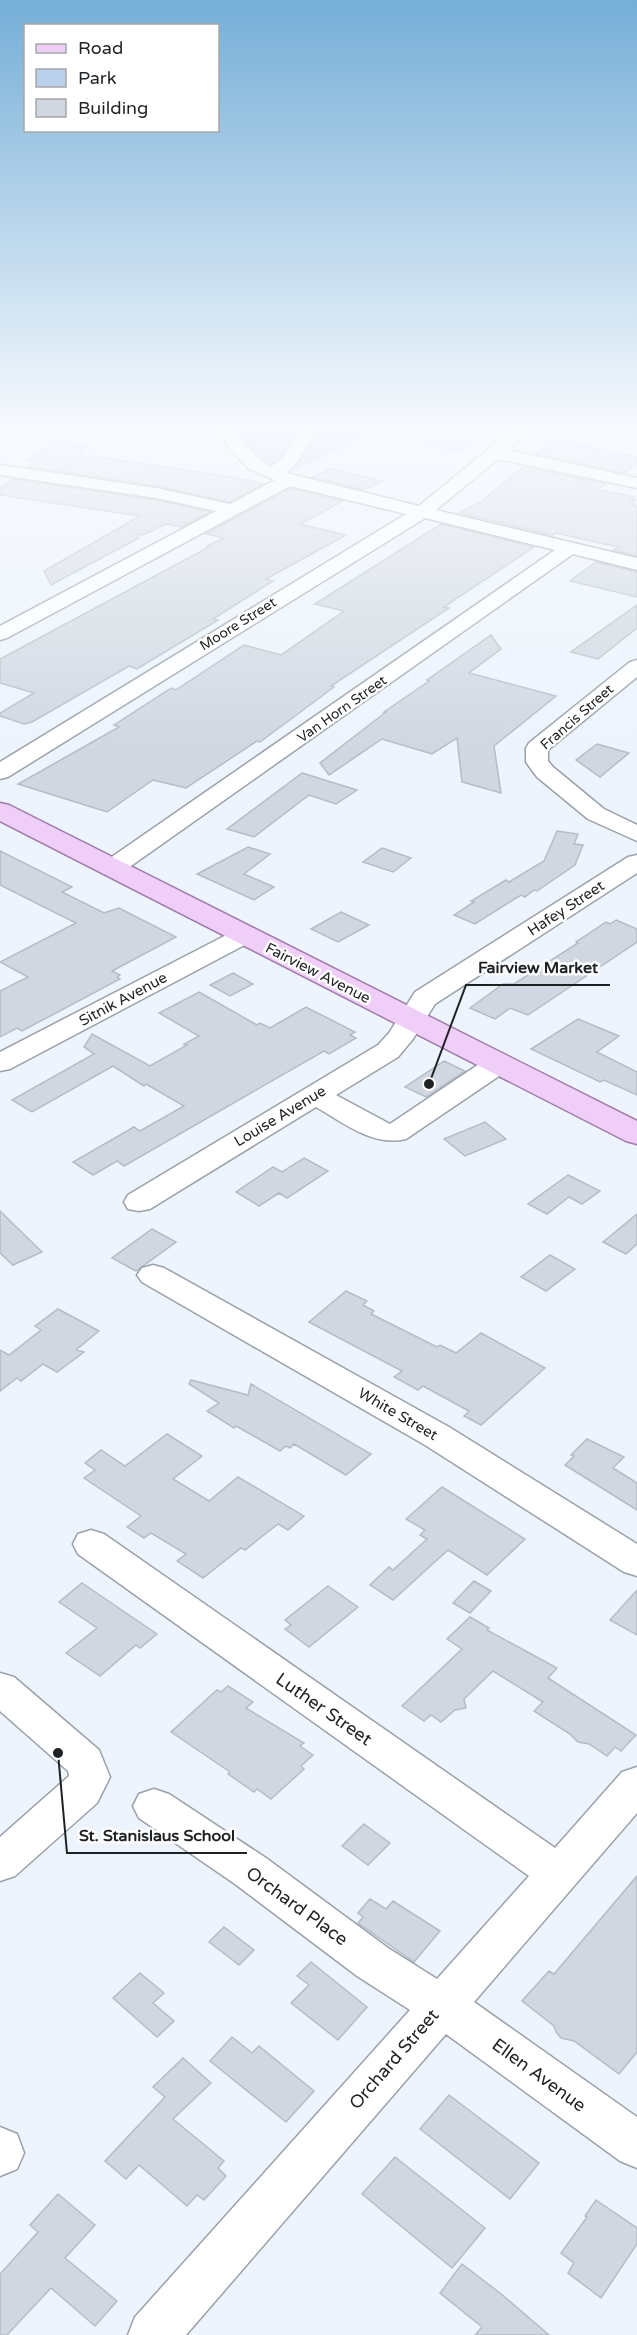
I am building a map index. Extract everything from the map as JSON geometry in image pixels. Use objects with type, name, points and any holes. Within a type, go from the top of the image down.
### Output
[{"type":"main road","name":"Fairview Avenue","points":[[0,811],[637,1134]]},
{"type":"street","points":[[0,634],[184,534]]},
{"type":"street","name":"Moore Street","points":[[0,772],[387,534]]},
{"type":"street","points":[[515,534],[637,564]]},
{"type":"street","name":"Van Horn Street","points":[[112,868],[570,548]]},
{"type":"street","name":"Francis Street","points":[[637,666],[537,748],[537,762],[545,772],[596,814],[637,834]]},
{"type":"street","name":"Hafey Street","points":[[409,1019],[425,998],[433,992],[637,862]]},
{"type":"street","name":"Sitnik Avenue","points":[[0,1063],[245,935]]},
{"type":"street","name":"Louise Avenue","points":[[140,1202],[388,1051],[398,1042],[409,1019]]},
{"type":"street","points":[[316,1095],[382,1132],[396,1133],[498,1064]]},
{"type":"street","name":"White Street","points":[[153,1275],[437,1436],[637,1562]]},
{"type":"street","name":"Luther Street","points":[[91,1544],[558,1873]]},
{"type":"street","points":[[0,1688],[85,1762],[90,1777],[82,1791],[0,1863]]},
{"type":"street","name":"Orchard Street","points":[[153,2335],[637,1784]]},
{"type":"street","name":"Orchard Place","points":[[154,1806],[262,1879],[370,1960],[414,1990],[442,2005]]},
{"type":"street","name":"Ellen Avenue","points":[[442,2005],[637,2145]]},
{"type":"building","points":[[109,534],[145,534],[136,534],[139,538],[51,585],[44,571]]},
{"type":"building","points":[[206,534],[346,535],[266,579],[273,581],[213,619],[218,620],[137,669],[129,666],[32,722],[24,724],[0,716],[0,713],[34,693],[0,683],[0,659],[224,538]]},
{"type":"building","points":[[425,534],[481,534],[534,547],[444,607],[449,608],[331,686],[334,687],[260,742],[257,741],[186,788],[153,780],[107,812],[18,784],[119,727],[114,725],[171,688],[176,690],[244,645],[281,655],[344,611],[315,604]]},
{"type":"building","points":[[560,534],[637,534],[637,556],[613,550],[618,547]]},
{"type":"building","points":[[596,562],[637,572],[637,597],[570,581]]},
{"type":"building","points":[[637,605],[637,628],[598,659],[571,652]]},
{"type":"building","points":[[491,635],[501,649],[469,673],[556,696],[494,746],[501,793],[462,782],[457,738],[432,754],[382,739],[329,775],[320,763],[386,712],[384,712]]},
{"type":"building","points":[[597,744],[629,753],[600,777],[576,760]]},
{"type":"building","points":[[302,773],[357,790],[336,804],[309,795],[254,837],[227,829]]},
{"type":"building","points":[[557,831],[578,834],[574,844],[583,845],[575,865],[537,891],[534,890],[525,897],[521,895],[475,924],[454,915],[474,902],[471,901],[506,880],[509,882],[544,861]]},
{"type":"building","points":[[248,847],[270,854],[244,874],[274,887],[254,900],[197,874]]},
{"type":"building","points":[[382,848],[411,858],[393,872],[363,862]]},
{"type":"building","points":[[0,851],[72,887],[62,892],[104,913],[119,908],[176,937],[112,971],[120,975],[117,977],[120,979],[22,1031],[17,1028],[0,1037],[0,991],[28,977],[0,962],[76,923],[0,885]]},
{"type":"building","points":[[341,912],[369,925],[338,942],[311,929]]},
{"type":"building","points":[[616,920],[637,929],[637,942],[528,1015],[510,1008],[495,1019],[470,1008],[503,984],[514,984],[606,922],[610,924]]},
{"type":"building","points":[[233,973],[253,984],[230,996],[210,985]]},
{"type":"building","points":[[199,992],[257,1025],[260,1023],[270,1028],[306,1007],[355,1032],[350,1035],[356,1038],[329,1054],[324,1051],[124,1166],[117,1161],[93,1175],[73,1162],[134,1127],[140,1131],[184,1106],[146,1084],[144,1086],[113,1066],[32,1112],[12,1100],[94,1054],[84,1047],[92,1034],[150,1066],[187,1045],[184,1044],[199,1036],[159,1013]]},
{"type":"building","points":[[578,1019],[619,1036],[597,1052],[637,1072],[637,1095],[604,1080],[600,1082],[531,1049]]},
{"type":"building","points":[[444,1061],[465,1071],[426,1097],[405,1087]]},
{"type":"building","points":[[485,1122],[506,1139],[465,1156],[444,1139]]},
{"type":"building","points":[[304,1158],[328,1171],[287,1198],[279,1193],[259,1206],[236,1192],[273,1167],[282,1172]]},
{"type":"building","points":[[568,1175],[600,1191],[582,1204],[569,1197],[547,1214],[528,1204]]},
{"type":"building","points":[[0,1211],[42,1252],[13,1265],[0,1253]]},
{"type":"building","points":[[637,1214],[637,1244],[626,1254],[603,1242]]},
{"type":"building","points":[[152,1229],[176,1242],[136,1271],[112,1258]]},
{"type":"building","points":[[550,1255],[575,1269],[546,1291],[521,1277]]},
{"type":"building","points":[[346,1291],[367,1301],[363,1305],[374,1311],[371,1314],[437,1347],[440,1345],[456,1353],[481,1333],[545,1368],[481,1425],[464,1416],[469,1411],[423,1386],[418,1390],[394,1377],[402,1371],[309,1322]]},
{"type":"building","points":[[58,1309],[99,1331],[76,1350],[84,1352],[57,1372],[43,1364],[21,1381],[17,1378],[0,1391],[0,1350],[9,1355],[41,1330],[35,1326]]},
{"type":"building","points":[[191,1380],[248,1395],[251,1384],[371,1454],[346,1475],[294,1444],[280,1451],[236,1426],[234,1428],[207,1411],[219,1403],[189,1384]]},
{"type":"building","points":[[167,1434],[202,1456],[173,1479],[209,1501],[238,1477],[304,1516],[288,1530],[278,1524],[245,1550],[241,1548],[203,1578],[177,1561],[186,1554],[151,1533],[144,1538],[127,1527],[141,1516],[84,1478],[95,1470],[85,1463],[101,1450],[125,1466]]},
{"type":"building","points":[[587,1439],[624,1457],[613,1468],[637,1483],[637,1510],[565,1465],[574,1456],[571,1455]]},
{"type":"building","points":[[442,1487],[525,1539],[487,1575],[448,1550],[393,1600],[370,1585],[389,1567],[393,1570],[427,1539],[420,1535],[425,1530],[406,1519]]},
{"type":"building","points":[[474,1581],[491,1591],[470,1613],[453,1603]]},
{"type":"building","points":[[82,1583],[157,1634],[140,1648],[136,1645],[100,1676],[66,1653],[97,1628],[59,1602]]},
{"type":"building","points":[[328,1586],[358,1607],[309,1647],[285,1629],[291,1625],[285,1620]]},
{"type":"building","points":[[637,1590],[637,1635],[610,1620]]},
{"type":"building","points":[[470,1617],[489,1628],[487,1630],[557,1668],[548,1678],[636,1735],[621,1751],[615,1747],[607,1756],[589,1744],[578,1742],[570,1734],[534,1711],[543,1702],[493,1671],[464,1699],[466,1708],[455,1710],[441,1722],[431,1715],[424,1721],[402,1706],[462,1649],[447,1639]]},
{"type":"building","points":[[228,1686],[253,1702],[246,1708],[304,1743],[300,1746],[313,1755],[301,1766],[304,1769],[271,1799],[257,1789],[254,1792],[228,1774],[230,1772],[171,1732],[217,1690],[221,1692]]},
{"type":"building","points":[[364,1824],[390,1843],[368,1865],[342,1846]]},
{"type":"building","points":[[637,1876],[637,2052],[619,2074],[574,2041],[561,2038],[554,2026],[522,2001],[549,1971],[554,1974]]},
{"type":"building","points":[[370,1899],[386,1909],[393,1901],[440,1931],[414,1962],[358,1923],[363,1917],[358,1913]]},
{"type":"building","points":[[224,1927],[254,1950],[239,1965],[209,1942]]},
{"type":"building","points":[[311,1962],[367,2007],[338,2040],[291,2003],[309,1985],[297,1976]]},
{"type":"building","points":[[140,1973],[164,1993],[153,2003],[174,2021],[157,2037],[113,1998]]},
{"type":"building","points":[[232,2037],[252,2053],[259,2046],[314,2091],[286,2122],[210,2061]]},
{"type":"building","points":[[183,2058],[211,2083],[173,2119],[224,2161],[218,2168],[226,2176],[204,2200],[197,2195],[187,2206],[139,2165],[126,2179],[105,2161],[165,2097],[153,2087]]},
{"type":"building","points":[[449,2095],[539,2163],[510,2199],[420,2129]]},
{"type":"building","points":[[395,2157],[485,2228],[452,2268],[362,2194]]},
{"type":"building","points":[[58,2194],[95,2225],[65,2258],[117,2301],[95,2326],[51,2288],[7,2335],[0,2335],[0,2274],[38,2232],[30,2225]]},
{"type":"building","points":[[596,2200],[637,2228],[637,2244],[601,2298],[568,2273],[574,2263],[561,2253],[587,2217],[585,2216]]},
{"type":"building","points":[[462,2264],[549,2335],[475,2335],[482,2327],[440,2293]]},
{"type":"place","name":"Fairview Market","points":[[429,1084]]},
{"type":"place","name":"St. Stanislaus School","points":[[58,1753]]}]
